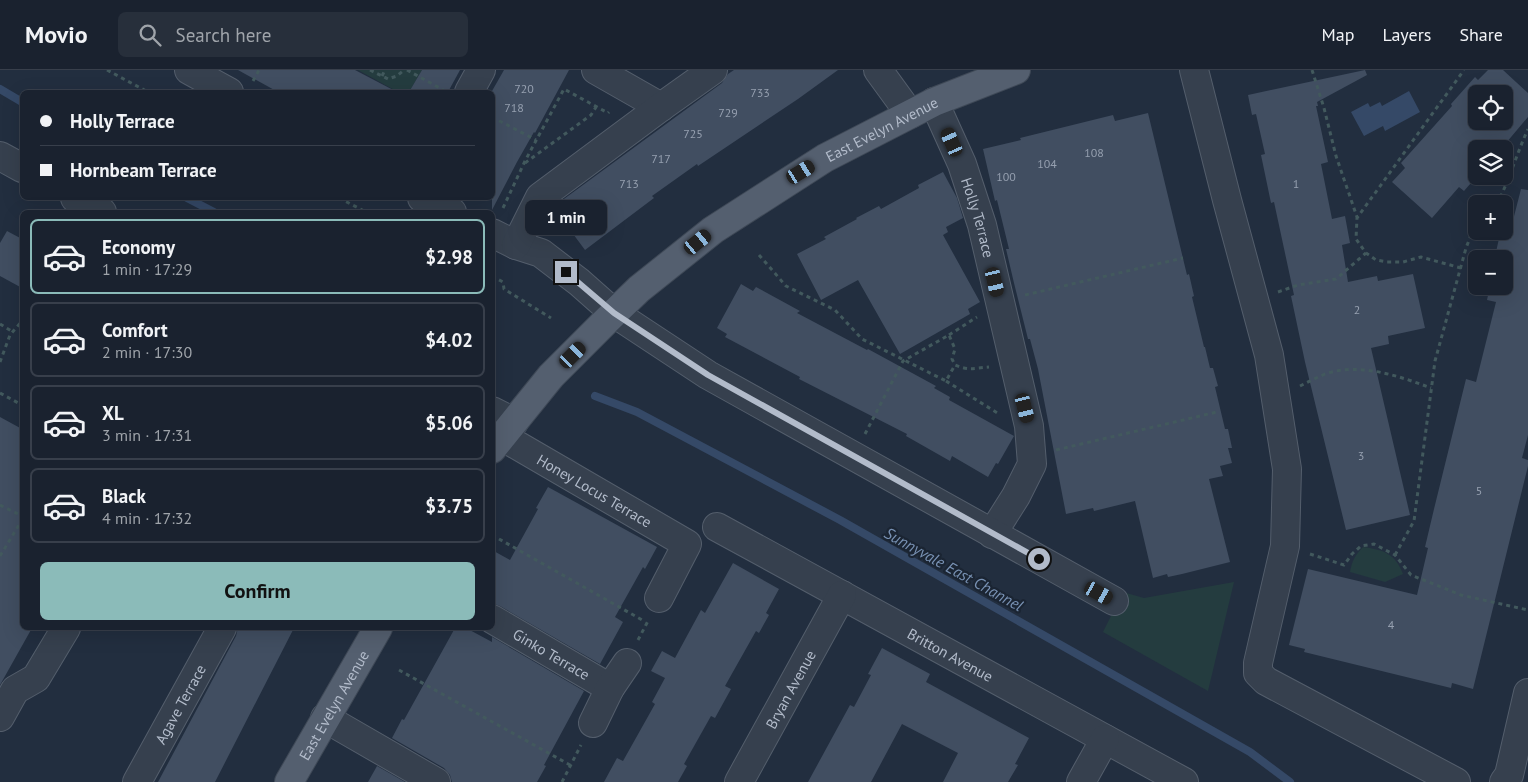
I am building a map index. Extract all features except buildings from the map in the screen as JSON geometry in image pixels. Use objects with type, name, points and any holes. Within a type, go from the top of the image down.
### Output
[{"type":"main road","name":"East Evelyn Avenue","points":[[500,430],[551,376],[639,289],[713,230],[801,172],[910,114],[934,102],[1016,70]]},
{"type":"main road","name":"East Evelyn Avenue","points":[[289,782],[377,630]]},
{"type":"street","points":[[189,70],[225,90]]},
{"type":"street","points":[[470,90],[481,70]]},
{"type":"street","points":[[596,70],[661,107]]},
{"type":"street","points":[[516,245],[540,197],[713,70]]},
{"type":"street","points":[[878,70],[910,114]]},
{"type":"street","points":[[1194,70],[1269,355],[1287,469],[1285,546],[1258,663],[1258,673],[1266,681],[1456,782]]},
{"type":"street","name":"Holly Terrace","points":[[934,102],[962,164],[982,225],[1029,426],[1032,464],[992,534]]},
{"type":"street","points":[[0,156],[20,167]]},
{"type":"street","points":[[79,200],[98,210]]},
{"type":"street","points":[[426,200],[448,210]]},
{"type":"street","points":[[495,234],[516,245],[541,253],[579,282],[614,313],[708,375],[1114,601]]},
{"type":"street","name":"Honey Locus Terrace","points":[[500,430],[687,544],[659,598]]},
{"type":"street","name":"Britton Avenue","points":[[717,527],[1184,782]]},
{"type":"street","name":"Bryan Avenue","points":[[739,782],[842,595]]},
{"type":"street","name":"Ginko Terrace","points":[[495,621],[610,688]]},
{"type":"street","points":[[0,717],[15,690],[36,678],[65,630]]},
{"type":"street","name":"Agave Terrace","points":[[137,782],[221,630]]},
{"type":"street","points":[[593,723],[610,688],[626,663]]},
{"type":"street","points":[[1504,782],[1509,775],[1528,693]]},
{"type":"street","points":[[326,718],[436,782]]},
{"type":"street","points":[[1081,782],[1105,739]]},
{"type":"path","points":[[108,70],[144,90]]},
{"type":"path","points":[[370,70],[388,79],[397,76],[405,70],[443,90]]},
{"type":"path","points":[[382,76],[385,70]]},
{"type":"path","points":[[1312,70],[1336,156],[1357,218],[1356,240],[1366,253],[1376,260],[1402,262],[1421,257],[1460,268]]},
{"type":"path","points":[[1357,218],[1464,70]]},
{"type":"path","points":[[524,164],[591,115],[596,106]]},
{"type":"path","points":[[495,119],[536,140]]},
{"type":"path","points":[[1502,195],[1528,129]]},
{"type":"path","points":[[343,200],[362,210]]},
{"type":"path","points":[[1395,555],[1414,521],[1435,362],[1469,240]]},
{"type":"path","points":[[1255,301],[1298,284],[1336,279],[1366,253]]},
{"type":"path","points":[[759,255],[786,286],[835,310],[862,339],[946,381],[1006,418],[1029,426]]},
{"type":"path","points":[[854,457],[904,361],[948,336],[999,301],[1182,258]]},
{"type":"path","points":[[495,278],[503,282],[504,289],[551,318]]},
{"type":"path","points":[[0,362],[10,334],[20,323]]},
{"type":"path","points":[[0,324],[13,332]]},
{"type":"path","points":[[948,336],[954,349],[952,359],[955,365],[972,370],[978,367],[997,366],[1016,372]]},
{"type":"path","points":[[946,381],[955,365]]},
{"type":"path","points":[[1275,392],[1295,388],[1326,374],[1354,369],[1384,373],[1431,388]]},
{"type":"path","points":[[0,393],[20,404]]},
{"type":"path","points":[[1031,456],[1217,412]]},
{"type":"path","points":[[0,505],[20,515]]},
{"type":"path","points":[[0,556],[20,523]]},
{"type":"path","points":[[495,537],[647,623]]},
{"type":"path","points":[[1285,546],[1344,565],[1361,546],[1374,544],[1395,555],[1411,575],[1461,595],[1528,610]]},
{"type":"path","points":[[626,663],[659,598]]},
{"type":"path","points":[[399,670],[570,765]]},
{"type":"path","points":[[562,782],[593,723]]},
{"type":"green space","points":[[358,70],[422,70],[410,90],[394,90]]},
{"type":"green space","points":[[1363,547],[1383,552],[1393,557],[1403,574],[1385,582],[1350,572],[1354,558]]},
{"type":"green space","points":[[1234,582],[1208,691],[1103,632],[1123,592],[1144,598]]},
{"type":"water","points":[[1409,91],[1420,112],[1385,131],[1383,126],[1364,136],[1351,112],[1368,103],[1370,107],[1380,102],[1382,106]]},
{"type":"waterway","name":"Sunnyvale East Channel","points":[[0,89],[20,101]]},
{"type":"waterway","name":"Sunnyvale East Channel","points":[[191,200],[210,210]]},
{"type":"waterway","name":"Sunnyvale East Channel","points":[[595,396],[637,412],[840,520],[1250,752],[1290,782]]},
{"type":"route","points":[[566,272],[614,313],[708,375],[1039,559]]}]
